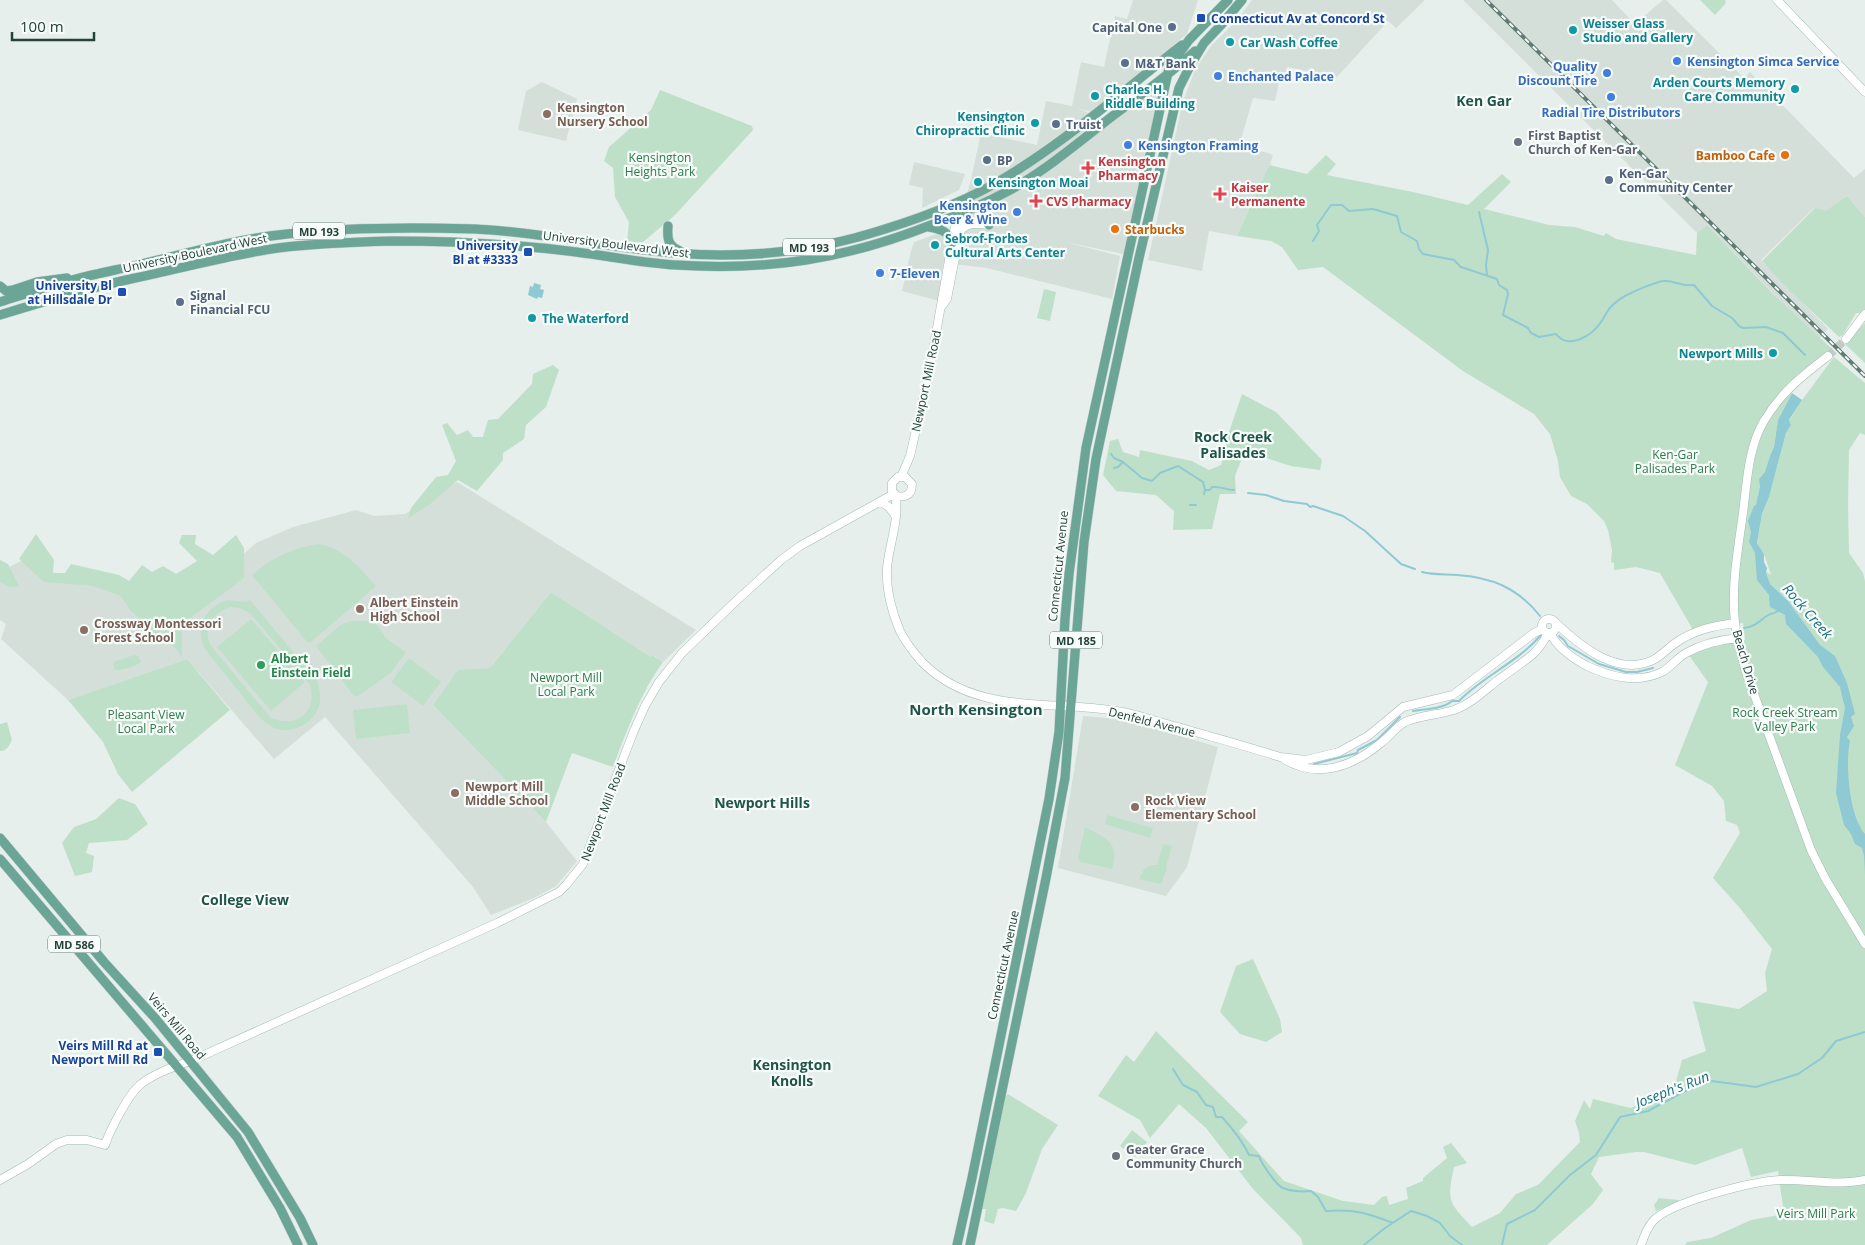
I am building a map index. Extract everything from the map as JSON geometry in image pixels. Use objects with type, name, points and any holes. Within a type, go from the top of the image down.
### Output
[{"type":"main road","name":"Connecticut Avenue","points":[[957,1245],[1049,800],[1059,732],[1067,596],[1084,457],[1168,74],[1172,63],[1189,40],[1228,0]]},
{"type":"main road","name":"Connecticut Avenue","points":[[970,1245],[1065,778],[1084,542],[1096,460],[1139,258],[1179,88],[1204,42],[1221,26],[1242,0]]},
{"type":"main road","name":"University Boulevard West","points":[[0,302],[75,280],[246,240],[287,234],[339,230],[484,230],[532,234],[658,252],[688,254],[749,254],[785,251],[819,245],[884,230],[924,216],[965,199],[1005,178],[1058,142],[1189,40]]},
{"type":"main road","name":"University Boulevard West","points":[[0,315],[84,290],[199,262],[297,246],[336,242],[461,241],[578,252],[676,265],[748,267],[790,263],[849,253],[891,241],[960,214],[1014,188],[1168,74],[1204,42]]},
{"type":"main road","points":[[986,203],[981,215],[989,225]]},
{"type":"main road","points":[[668,226],[667,238],[672,248],[688,254]]},
{"type":"main road","points":[[929,226],[941,228],[950,236],[952,243]]},
{"type":"main road","points":[[0,286],[6,291],[37,282],[64,278],[75,280]]},
{"type":"main road","points":[[1084,457],[1096,460]]},
{"type":"main road","name":"Veirs Mill Road","points":[[0,838],[104,962],[155,1018],[248,1132],[300,1218],[312,1245]]},
{"type":"main road","name":"Veirs Mill Road","points":[[0,859],[237,1137],[280,1208],[298,1245]]},
{"type":"street","points":[[1777,0],[1865,92]]},
{"type":"street","name":"Newport Mill Road","points":[[905,478],[942,306],[954,226],[965,199]]},
{"type":"street","name":"Newport Mill Road","points":[[942,306],[947,299],[960,232],[960,214]]},
{"type":"street","points":[[960,232],[963,227],[969,224],[989,225]]},
{"type":"street","points":[[1846,339],[1865,314]]},
{"type":"street","name":"Beach Drive","points":[[1828,356],[1789,387],[1778,400],[1763,422],[1753,445],[1737,553],[1734,588],[1735,623],[1746,672],[1811,850],[1825,878],[1865,944]]},
{"type":"street","name":"Newport Mill Road","points":[[0,1180],[28,1164],[56,1144],[67,1140],[87,1140],[105,1145],[117,1120],[140,1084],[177,1065],[497,923],[559,892],[583,864],[645,706],[682,653],[736,600],[800,546],[896,494],[912,491],[912,484],[905,478]]},
{"type":"street","name":"Newport Mill Road","points":[[896,494],[893,481],[905,478]]},
{"type":"street","name":"Denfeld Avenue","points":[[896,494],[896,514],[887,569],[892,611],[901,633],[913,653],[930,670],[952,685],[975,695],[998,700],[1128,713],[1280,756],[1306,760],[1339,752],[1368,736],[1403,707],[1453,695],[1534,633],[1547,632]]},
{"type":"street","points":[[878,503],[889,507],[896,514]]},
{"type":"street","points":[[1735,623],[1717,625],[1697,631],[1675,643],[1656,659],[1635,664],[1616,662],[1592,654],[1552,620],[1546,620],[1543,624],[1552,638],[1572,657],[1603,673],[1627,679],[1640,678],[1662,672],[1684,654],[1704,644],[1738,638]]},
{"type":"street","points":[[1547,632],[1555,631],[1556,623]]},
{"type":"street","name":"Denfeld Avenue","points":[[1280,756],[1303,768],[1321,770],[1339,766],[1362,757],[1382,743],[1403,724],[1416,718],[1454,710],[1471,702],[1533,654],[1547,632]]},
{"type":"street","points":[[1641,1245],[1647,1229],[1660,1215],[1745,1186],[1780,1180],[1846,1183],[1865,1180]]},
{"type":"shaded area","points":[[1133,0],[1198,0],[1187,34],[1091,112],[1077,108],[1094,115],[1104,123],[1168,74],[1128,255],[1065,242],[1120,256],[1112,299],[987,268],[943,263],[939,301],[902,291],[914,242],[975,220],[980,221],[961,213],[970,184],[981,133],[1037,145],[1046,101],[1072,106],[1081,62],[1104,67],[1115,16],[1127,19]]},
{"type":"shaded area","points":[[1252,0],[1425,0],[1396,28],[1388,21],[1337,77],[1287,67],[1285,76],[1280,76],[1275,101],[1253,98],[1240,143],[1269,153],[1273,156],[1270,163],[1273,164],[1269,165],[1237,236],[1209,231],[1202,271],[1148,260],[1183,101],[1195,70],[1211,46],[1238,19]]},
{"type":"shaded area","points":[[1463,0],[1612,0],[1635,24],[1663,0],[1666,0],[1744,78],[1750,72],[1854,178],[1865,169],[1865,217],[1847,196],[1824,216],[1814,208],[1761,260],[1828,329],[1818,340],[1707,225],[1697,233]]},
{"type":"shaded area","name":"Kensington Nursery School","points":[[542,82],[577,99],[566,141],[518,130],[526,91]]},
{"type":"shaded area","points":[[914,162],[965,174],[959,190],[922,208],[923,188],[909,185]]},
{"type":"shaded area","name":"Albert Einstein High School","points":[[457,482],[696,630],[663,662],[653,655],[651,657],[551,592],[490,668],[433,705],[546,822],[577,861],[556,886],[534,898],[491,915],[473,887],[325,717],[274,759],[187,659],[68,700],[1,639],[6,624],[0,620],[0,562],[9,567],[23,560],[47,581],[94,584],[135,598],[164,625],[256,543],[293,527],[356,510],[374,516],[405,514]]},
{"type":"shaded area","name":"Rock View Elementary School","points":[[1083,716],[1122,719],[1218,747],[1187,867],[1166,896],[1058,868]]},
{"type":"green space","points":[[1700,0],[1725,0],[1726,3],[1715,15]]},
{"type":"green space","name":"Kensington Heights Park","points":[[660,90],[752,126],[753,130],[675,215],[643,242],[627,243],[629,222],[615,197],[613,168],[604,161],[609,147],[651,110]]},
{"type":"green space","points":[[1326,155],[1336,164],[1327,175],[1468,205],[1502,174],[1511,182],[1484,209],[1549,225],[1575,227],[1604,236],[1606,233],[1616,239],[1696,255],[1697,233],[1707,225],[1772,293],[1831,348],[1796,376],[1799,380],[1786,398],[1792,393],[1778,420],[1755,541],[1757,566],[1771,575],[1764,554],[1757,543],[1762,514],[1769,497],[1786,433],[1791,425],[1789,421],[1834,357],[1865,383],[1865,435],[1860,433],[1849,450],[1848,504],[1849,553],[1863,573],[1865,581],[1865,1245],[1685,1245],[1687,1242],[1711,1238],[1751,1220],[1784,1214],[1778,1171],[1751,1177],[1742,1148],[1695,1165],[1644,1152],[1599,1157],[1591,1174],[1603,1190],[1593,1204],[1547,1245],[1303,1245],[1301,1238],[1253,1189],[1206,1128],[1179,1104],[1150,1138],[1140,1120],[1098,1096],[1126,1055],[1134,1062],[1156,1031],[1248,1122],[1239,1131],[1284,1181],[1343,1201],[1374,1205],[1382,1197],[1387,1196],[1389,1205],[1408,1199],[1406,1188],[1423,1181],[1423,1178],[1447,1158],[1443,1147],[1451,1143],[1467,1163],[1454,1167],[1450,1187],[1451,1200],[1458,1212],[1472,1227],[1500,1213],[1516,1194],[1538,1185],[1580,1142],[1575,1121],[1584,1100],[1590,1109],[1593,1099],[1631,1108],[1674,1088],[1682,1060],[1706,1051],[1693,1001],[1739,1009],[1767,991],[1765,973],[1772,949],[1713,878],[1740,833],[1737,825],[1726,821],[1724,801],[1712,786],[1675,765],[1708,682],[1688,654],[1697,649],[1745,640],[1743,623],[1693,630],[1660,573],[1636,567],[1614,570],[1614,563],[1611,562],[1612,550],[1608,530],[1604,521],[1587,504],[1571,496],[1560,477],[1558,461],[1550,434],[1534,414],[1463,371],[1323,267],[1298,270],[1282,247],[1271,241],[1237,236],[1269,165],[1307,174]]},
{"type":"green space","points":[[1847,196],[1865,217],[1865,313],[1856,313],[1843,335],[1839,337],[1790,291],[1762,261],[1815,208],[1826,211]]},
{"type":"green space","points":[[1044,289],[1056,292],[1050,321],[1037,318]]},
{"type":"green space","points":[[1865,323],[1865,363],[1845,344]]},
{"type":"green space","points":[[553,365],[559,370],[546,407],[526,425],[524,439],[503,453],[503,460],[477,491],[458,480],[429,505],[408,518],[411,508],[436,477],[448,475],[456,461],[442,425],[447,423],[457,435],[468,430],[473,437],[483,437],[488,420],[498,419],[532,384],[533,374]]},
{"type":"green space","points":[[1242,394],[1276,412],[1322,460],[1320,470],[1291,466],[1245,451],[1235,476],[1236,494],[1220,494],[1212,529],[1173,530],[1174,511],[1156,495],[1116,491],[1103,475],[1110,441],[1118,439],[1123,452],[1139,457],[1140,450],[1192,461],[1209,470],[1221,465],[1228,435]]},
{"type":"green space","points":[[36,534],[54,560],[53,573],[65,573],[71,564],[119,575],[129,581],[142,565],[152,572],[163,566],[176,574],[197,561],[179,543],[182,535],[196,535],[195,544],[213,555],[236,535],[244,548],[244,578],[181,625],[182,657],[162,631],[157,635],[130,610],[121,596],[93,586],[44,582],[19,559]]},
{"type":"green space","points":[[318,544],[336,550],[350,559],[376,586],[311,642],[307,642],[252,575],[283,555],[299,548]]},
{"type":"green space","points":[[0,560],[8,564],[19,586],[9,587],[0,582]]},
{"type":"green space","name":"Newport Mill Local Park","points":[[551,592],[651,657],[652,655],[663,662],[641,700],[613,767],[572,753],[546,822],[433,705],[458,670],[490,668]]},
{"type":"green space","points":[[227,600],[246,602],[250,600],[318,682],[320,702],[315,715],[310,720],[291,730],[274,728],[266,723],[204,648],[201,632],[204,619],[219,603]],"holes":[[[231,607],[250,613],[310,685],[311,703],[303,716],[289,721],[271,718],[211,646],[208,639],[210,622],[224,610]]]},
{"type":"green space","name":"Albert Einstein Field","points":[[251,619],[305,682],[271,711],[217,647]]},
{"type":"green space","points":[[352,621],[366,621],[377,625],[387,639],[406,652],[391,673],[358,696],[354,696],[316,646],[342,624]]},
{"type":"green space","points":[[136,655],[141,662],[128,668],[115,670],[113,663],[115,661]]},
{"type":"green space","points":[[409,658],[441,682],[423,706],[391,682]]},
{"type":"green space","name":"Pleasant View Local Park","points":[[187,659],[230,710],[132,792],[118,774],[103,742],[68,700]]},
{"type":"green space","points":[[407,704],[410,733],[356,739],[353,710]]},
{"type":"green space","points":[[7,722],[12,740],[6,749],[0,751],[0,724]]},
{"type":"green space","points":[[119,798],[135,804],[148,824],[127,840],[89,843],[86,853],[94,856],[92,872],[75,876],[62,843],[74,827],[96,819]]},
{"type":"green space","points":[[1107,815],[1153,828],[1150,838],[1105,824]]},
{"type":"green space","points":[[1085,827],[1110,842],[1114,853],[1112,869],[1081,862],[1078,858]]},
{"type":"green space","points":[[1163,844],[1172,846],[1162,882],[1160,884],[1139,879],[1144,869],[1151,865],[1157,865]]},
{"type":"green space","points":[[1253,959],[1280,1019],[1282,1032],[1266,1042],[1240,1034],[1220,1012],[1236,966]]},
{"type":"green space","points":[[1008,1094],[1058,1125],[1042,1149],[1026,1193],[1016,1211],[1003,1208],[998,1209],[994,1224],[984,1221],[986,1209],[978,1209],[1001,1100]]},
{"type":"green space","points":[[1132,1130],[1147,1142],[1135,1157],[1120,1146]]},
{"type":"green space","points":[[1659,1198],[1679,1201],[1656,1211],[1654,1205]]},
{"type":"water","points":[[534,283],[541,285],[540,289],[544,290],[542,298],[538,297],[537,299],[528,295],[530,286],[533,287]]},
{"type":"water","points":[[1792,393],[1802,400],[1789,420],[1791,425],[1786,433],[1769,497],[1762,514],[1757,543],[1764,554],[1764,562],[1767,568],[1766,573],[1770,584],[1788,601],[1820,645],[1835,656],[1847,683],[1855,714],[1851,717],[1854,726],[1847,737],[1850,741],[1848,775],[1855,815],[1865,834],[1865,874],[1862,848],[1855,844],[1851,834],[1844,825],[1836,793],[1840,735],[1845,708],[1840,687],[1823,667],[1818,657],[1786,624],[1785,615],[1770,607],[1769,595],[1757,580],[1755,553],[1749,542],[1751,532],[1748,521],[1756,505],[1760,487],[1759,479],[1765,472],[1774,447],[1778,420]]},
{"type":"waterway","points":[[1313,241],[1319,231],[1317,225],[1331,205],[1342,205],[1349,211],[1373,209],[1397,216],[1401,232],[1417,241],[1419,249],[1423,254],[1454,260],[1461,267],[1497,279],[1499,285],[1507,290],[1508,294],[1503,315],[1528,328],[1531,333],[1539,337],[1556,334],[1561,339],[1567,341],[1580,339],[1592,332],[1609,309],[1622,298],[1661,281],[1668,281],[1694,285],[1712,306],[1732,318],[1743,328],[1766,327],[1783,333],[1805,355]]},
{"type":"waterway","points":[[1479,212],[1488,250],[1487,275]]},
{"type":"waterway","points":[[1111,454],[1114,458],[1123,462]]},
{"type":"waterway","points":[[1114,468],[1123,462],[1142,478],[1152,481],[1160,473],[1178,466],[1203,482],[1205,490]]},
{"type":"waterway","points":[[1204,494],[1205,490],[1210,490],[1212,487],[1234,490]]},
{"type":"waterway","points":[[1248,493],[1307,504],[1310,507],[1313,506],[1343,516],[1365,531],[1401,564],[1415,569]]},
{"type":"waterway","points":[[1190,505],[1196,505]]},
{"type":"waterway","points":[[1422,572],[1469,576],[1492,581],[1523,598],[1540,616]]},
{"type":"waterway","points":[[1744,628],[1750,627],[1780,609]]},
{"type":"waterway","points":[[1413,711],[1439,707],[1452,701],[1459,701],[1478,684],[1532,645],[1541,635]]},
{"type":"waterway","points":[[1559,636],[1568,646],[1599,664],[1626,672],[1637,672],[1653,668]]},
{"type":"waterway","points":[[1314,764],[1357,753],[1358,750],[1377,740],[1400,717]]},
{"type":"waterway","name":"Joseph's Run","points":[[1502,1245],[1507,1224],[1535,1210],[1570,1175],[1596,1155],[1620,1117],[1648,1111],[1687,1090],[1712,1081],[1756,1087],[1798,1074],[1822,1058],[1836,1041],[1865,1032]]},
{"type":"waterway","points":[[1173,1069],[1183,1085],[1197,1092],[1206,1105],[1213,1107],[1216,1117],[1222,1117],[1234,1130],[1249,1155],[1259,1156],[1269,1174],[1280,1186],[1293,1191],[1311,1191],[1318,1197],[1326,1211],[1361,1212],[1393,1223]]},
{"type":"waterway","name":"Joseph's Run","points":[[1364,1245],[1411,1211],[1440,1223],[1450,1236],[1462,1245]]},
{"type":"tunnel","points":[[1828,356],[1846,339]]},
{"type":"railway","points":[[1486,0],[1865,376]]},
{"type":"place","name":"Connecticut Av at Concord St","points":[[1201,18]]},
{"type":"place","name":"Capital One","points":[[1172,27]]},
{"type":"place","name":"Weisser Glass Studio and Gallery","points":[[1573,30]]},
{"type":"place","name":"Car Wash Coffee","points":[[1230,42]]},
{"type":"place","name":"Kensington Simca Service","points":[[1677,61]]},
{"type":"place","name":"M&T Bank","points":[[1125,63]]},
{"type":"place","name":"Quality Discount Tire","points":[[1607,73]]},
{"type":"place","name":"Enchanted Palace","points":[[1218,76]]},
{"type":"place","name":"Arden Courts Memory Care Community","points":[[1795,89]]},
{"type":"place","name":"Charles H. Riddle Building","points":[[1095,96]]},
{"type":"place","name":"Radial Tire Distributors","points":[[1611,97]]},
{"type":"place","name":"Kensington Nursery School","points":[[547,114]]},
{"type":"place","name":"Kensington Chiropractic Clinic","points":[[1035,123]]},
{"type":"place","name":"Truist","points":[[1056,124]]},
{"type":"place","name":"First Baptist Church of Ken-Gar","points":[[1518,142]]},
{"type":"place","name":"Kensington Framing","points":[[1128,145]]},
{"type":"place","name":"Bamboo Cafe","points":[[1785,155]]},
{"type":"place","name":"BP","points":[[987,160]]},
{"type":"place","name":"Kensington Pharmacy","points":[[1088,168]]},
{"type":"place","name":"Ken-Gar Community Center","points":[[1609,180]]},
{"type":"place","name":"Kensington Moai","points":[[978,182]]},
{"type":"place","name":"Kaiser Permanente","points":[[1220,194]]},
{"type":"place","name":"CVS Pharmacy","points":[[1036,201]]},
{"type":"place","name":"Kensington Beer & Wine","points":[[1017,212]]},
{"type":"place","name":"Starbucks","points":[[1115,229]]},
{"type":"place","name":"Sebrof-Forbes Cultural Arts Center","points":[[935,245]]},
{"type":"place","name":"University Bl at #3333","points":[[528,252]]},
{"type":"place","name":"7-Eleven","points":[[880,273]]},
{"type":"place","name":"University Bl at Hillsdale Dr","points":[[122,292]]},
{"type":"place","name":"Signal Financial FCU","points":[[180,302]]},
{"type":"place","name":"The Waterford","points":[[532,318]]},
{"type":"place","name":"Newport Mills","points":[[1773,353]]},
{"type":"place","name":"Albert Einstein High School","points":[[360,609]]},
{"type":"place","name":"Crossway Montessori Forest School","points":[[84,630]]},
{"type":"place","name":"Albert Einstein Field","points":[[261,665]]},
{"type":"place","name":"Newport Mill Middle School","points":[[455,793]]},
{"type":"place","name":"Rock View Elementary School","points":[[1135,807]]},
{"type":"place","name":"Veirs Mill Rd at Newport Mill Rd","points":[[158,1052]]},
{"type":"place","name":"Geater Grace Community Church","points":[[1116,1156]]},
{"type":"district","name":"Ken Gar","points":[[1484,100]]},
{"type":"district","name":"Rock Creek Palisades","points":[[1233,444]]},
{"type":"district","name":"North Kensington","points":[[976,709]]},
{"type":"district","name":"Newport Hills","points":[[762,802]]},
{"type":"district","name":"College View","points":[[245,899]]},
{"type":"district","name":"Kensington Knolls","points":[[792,1072]]},
{"type":"park label","name":"Ken-Gar Palisades Park","points":[[1675,461]]},
{"type":"park label","name":"Rock Creek Stream Valley Park","points":[[1785,719]]},
{"type":"park label","name":"Veirs Mill Park","points":[[1816,1213]]},
{"type":"water label","name":"Rock Creek","points":[[1808,611]]}]
